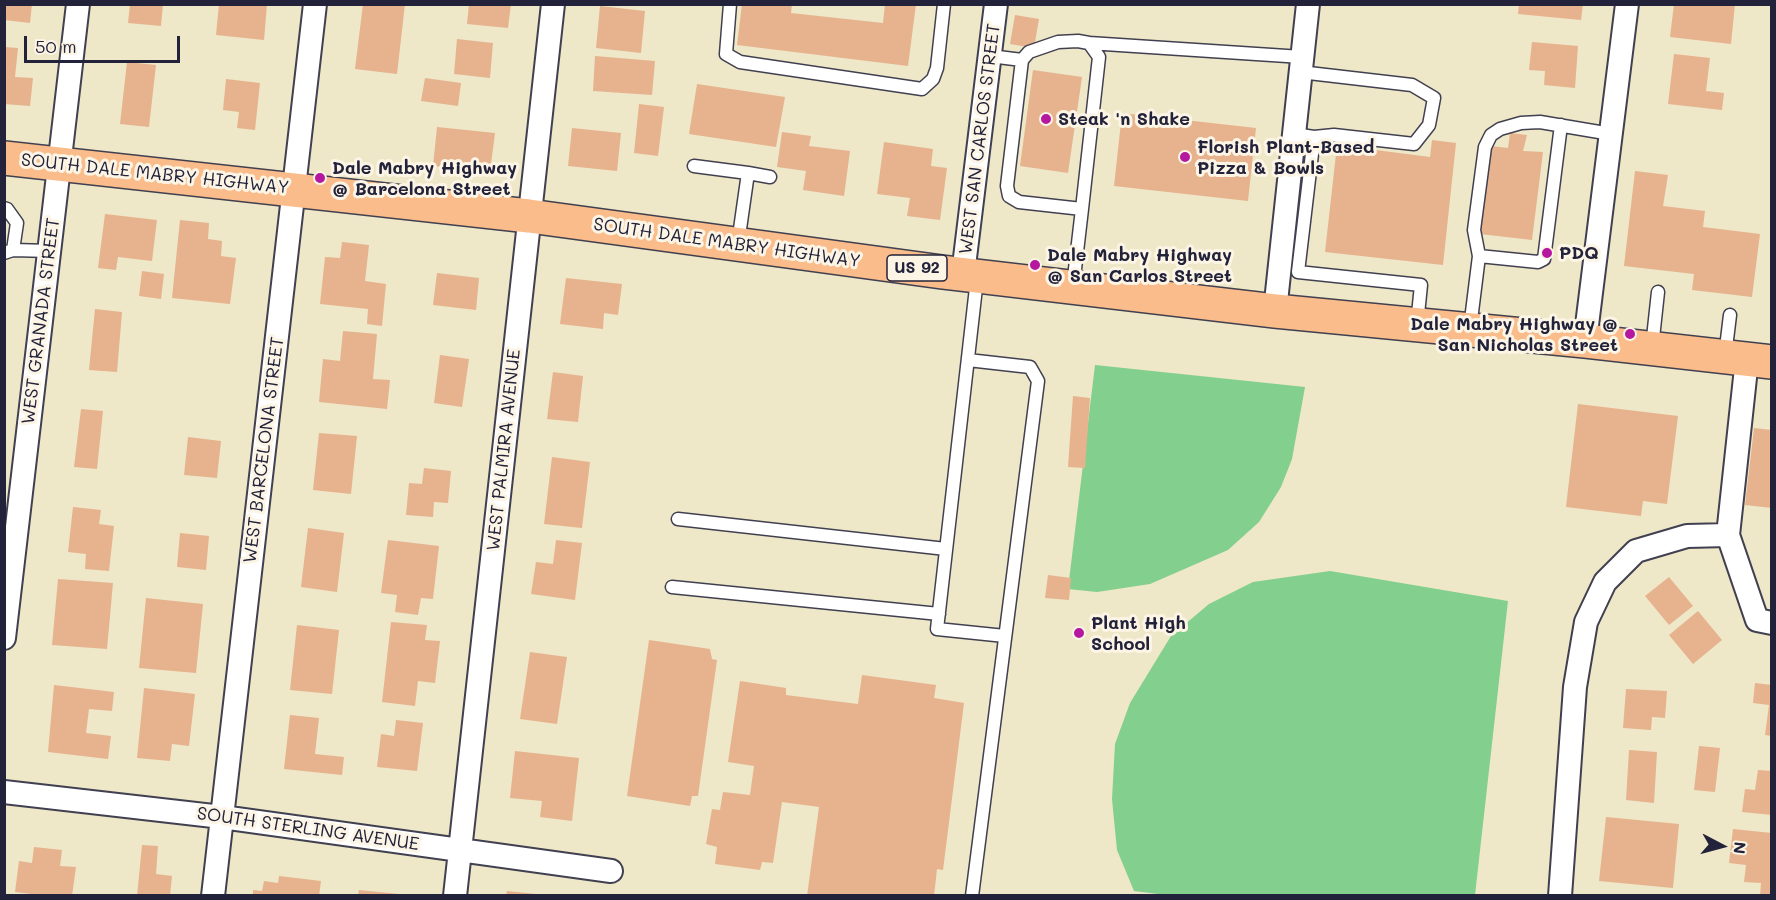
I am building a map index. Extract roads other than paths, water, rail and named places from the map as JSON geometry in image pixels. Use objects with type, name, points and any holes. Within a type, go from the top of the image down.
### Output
[{"type":"main road","name":"SOUTH DALE MABRY HIGHWAY","points":[[4,158],[529,216],[970,275],[1275,311],[1757,360]]},
{"type":"street","name":"WEST GRANADA STREET","points":[[4,638],[78,4]]},
{"type":"street","name":"WEST BARCELONA STREET","points":[[213,896],[315,4]]},
{"type":"street","name":"WEST PALMIRA AVENUE","points":[[455,896],[553,4]]},
{"type":"street","name":"WEST SAN CARLOS STREET","points":[[970,275],[996,4]]},
{"type":"street","points":[[1275,311],[1304,136],[1301,65],[1308,4]]},
{"type":"street","points":[[1586,341],[1627,4]]},
{"type":"street","points":[[1757,360],[1728,535],[1757,620],[1772,623]]},
{"type":"street","points":[[1560,896],[1575,687],[1586,622],[1605,582],[1636,551],[1687,536],[1728,535]]},
{"type":"street","name":"SOUTH STERLING AVENUE","points":[[4,792],[222,817],[611,871]]},
{"type":"lane","points":[[730,4],[726,54],[740,62],[922,88],[933,79],[937,68],[944,4]]},
{"type":"lane","points":[[1082,209],[1019,202],[1009,196],[1008,186],[1022,60],[1029,52],[1058,42],[1078,41],[1301,65],[1412,85],[1434,98],[1429,125],[1414,144],[1334,135],[1304,136],[1298,272],[1421,285],[1417,325]]},
{"type":"lane","points":[[1073,287],[1099,57],[1089,43]]},
{"type":"lane","points":[[990,56],[1022,60]]},
{"type":"lane","points":[[1469,330],[1479,256],[1474,230],[1485,147],[1491,135],[1500,129],[1521,123],[1540,122],[1611,134]]},
{"type":"lane","points":[[1479,256],[1538,262],[1544,259],[1562,125]]},
{"type":"lane","points":[[694,166],[770,177]]},
{"type":"lane","points":[[738,244],[748,173]]},
{"type":"lane","points":[[4,208],[17,223],[9,251],[50,251]]},
{"type":"lane","points":[[970,275],[968,360],[937,629],[1005,636]]},
{"type":"lane","points":[[1652,349],[1658,292]]},
{"type":"lane","points":[[1730,315],[1757,360]]},
{"type":"lane","points":[[968,360],[1030,367],[1038,381],[972,896]]},
{"type":"lane","points":[[678,519],[946,549]]},
{"type":"lane","points":[[672,587],[939,614]]},
{"type":"place","name":"Steak 'n Shake","points":[[1046,119]]},
{"type":"place","name":"Florish Plant-Based Pizza & Bowls","points":[[1185,157]]},
{"type":"place","name":"Dale Mabry Highway @ Barcelona Street","points":[[320,178]]},
{"type":"place","name":"PDQ","points":[[1547,253]]},
{"type":"place","name":"Dale Mabry Highway @ San Carlos Street","points":[[1035,265]]},
{"type":"place","name":"Dale Mabry Highway @ San Nicholas Street","points":[[1630,334]]},
{"type":"place","name":"Plant High School","points":[[1079,633]]}]
